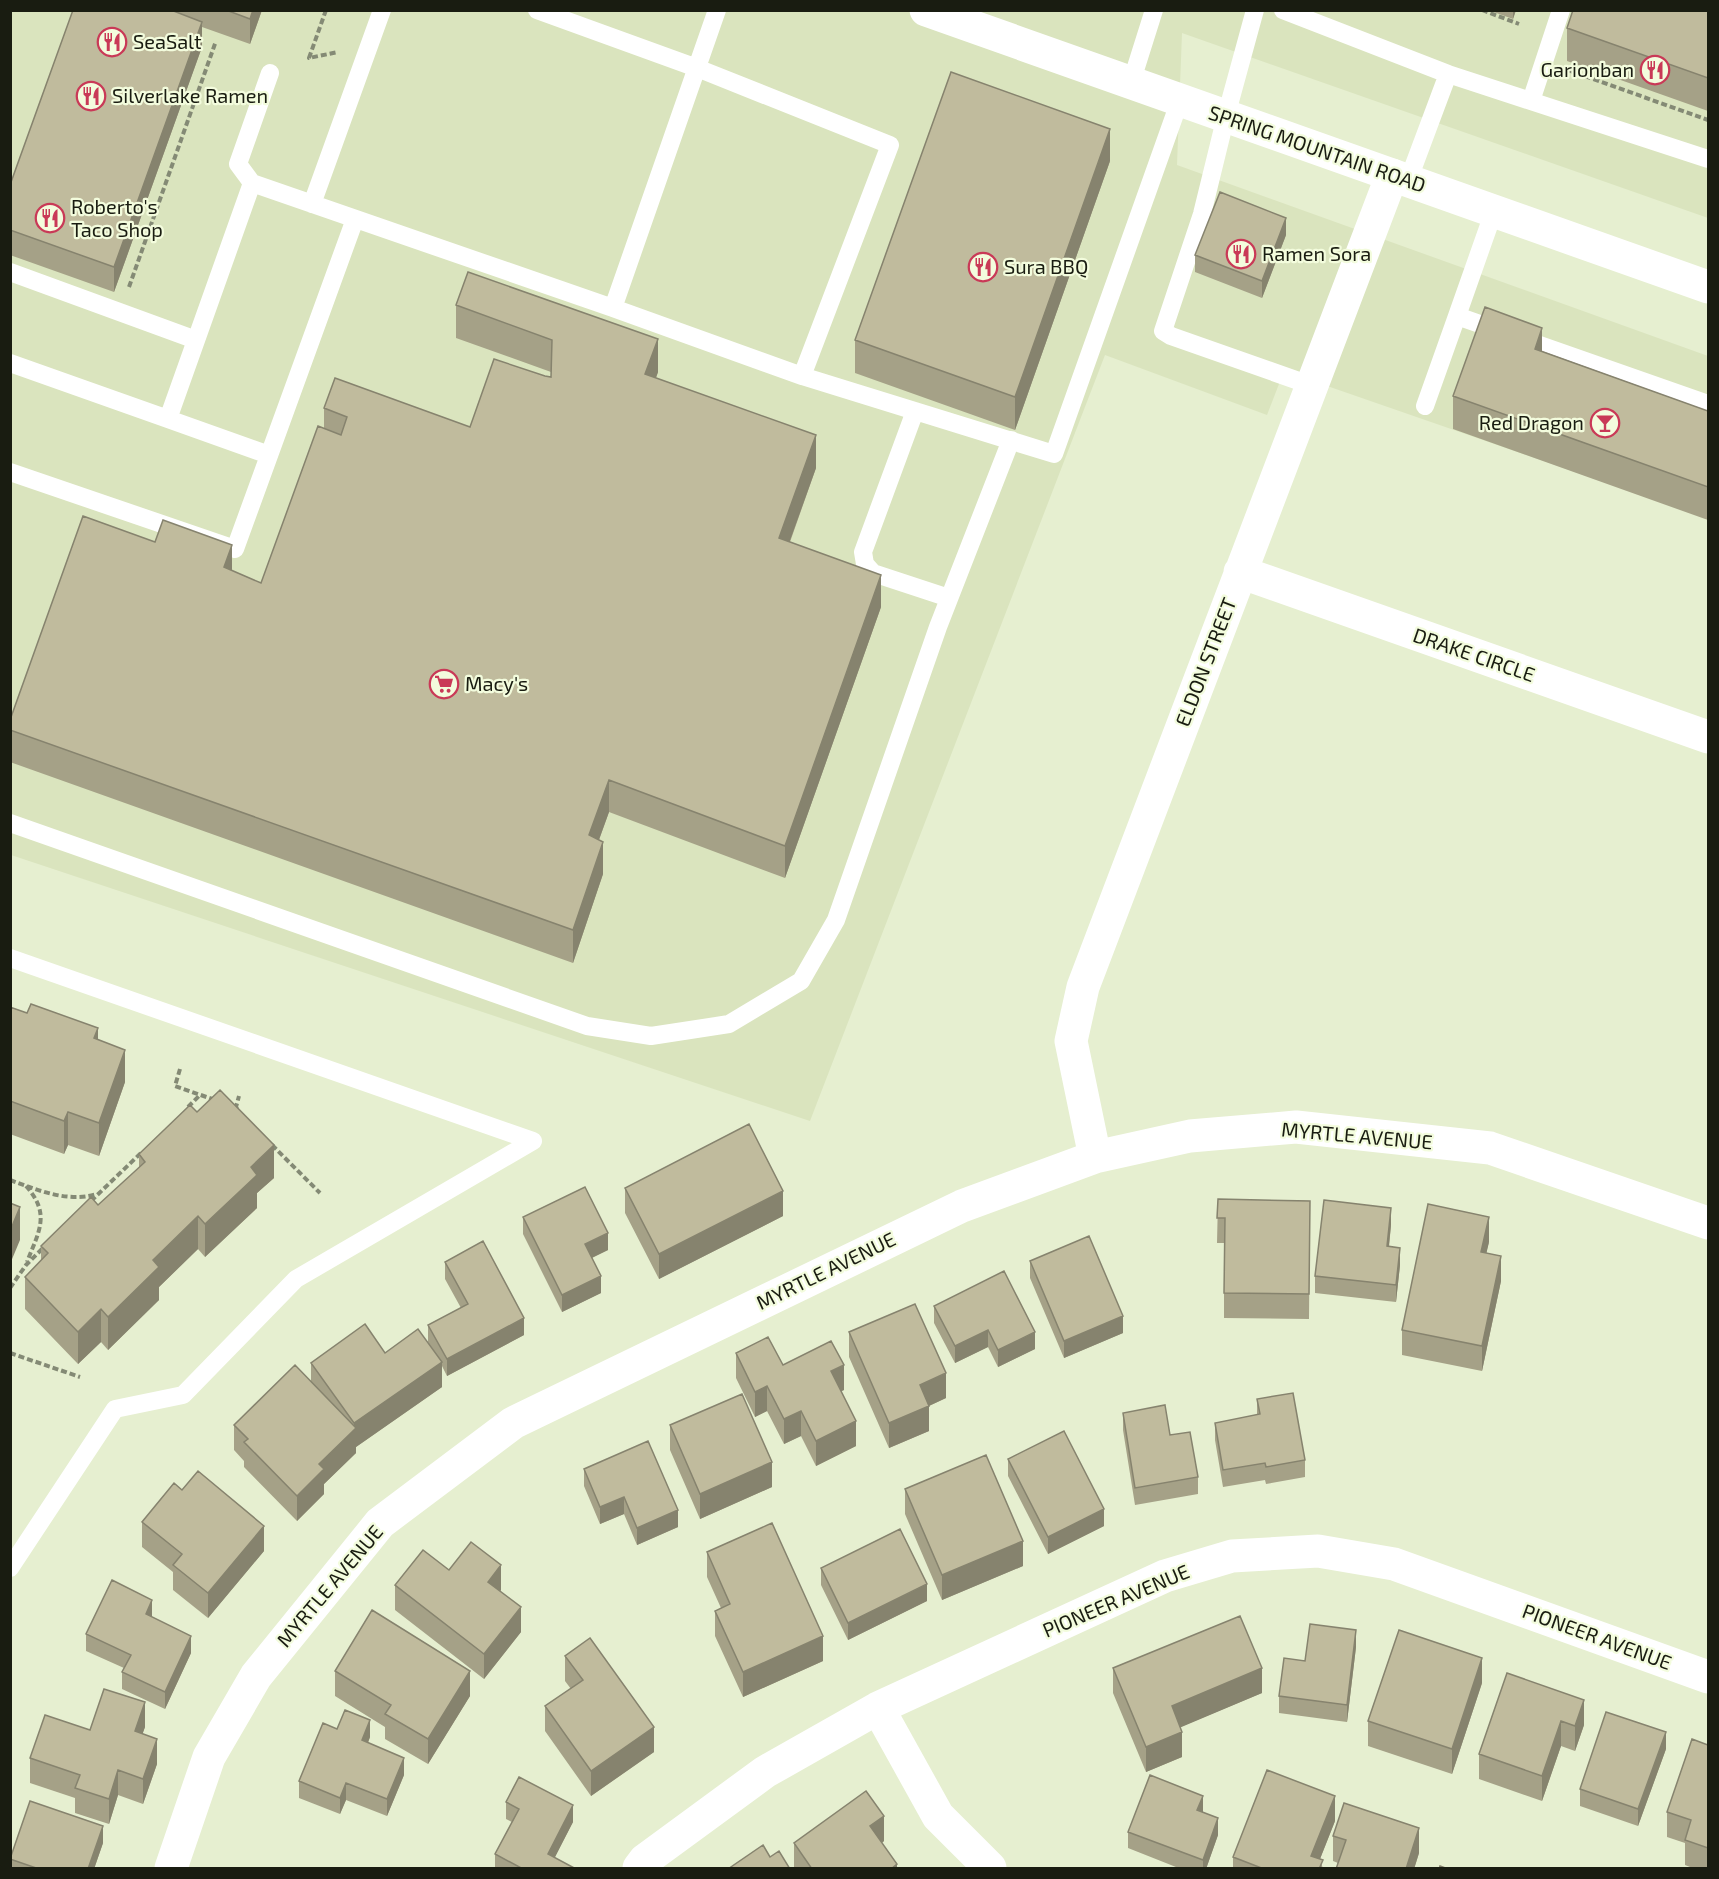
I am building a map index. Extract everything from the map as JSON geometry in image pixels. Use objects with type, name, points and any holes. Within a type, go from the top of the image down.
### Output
[{"type":"street","name":"SPRING MOUNTAIN ROAD","points":[[930,11],[1708,287]]},
{"type":"street","name":"ELDON STREET","points":[[1095,1157],[1071,1041],[1083,987],[1240,572],[1313,386],[1400,178]]},
{"type":"street","name":"DRAKE CIRCLE","points":[[1240,572],[1708,737]]},
{"type":"street","name":"MYRTLE AVENUE","points":[[171,1869],[209,1757],[256,1676],[380,1523],[513,1423],[962,1206],[1095,1157],[1190,1136],[1296,1127],[1490,1148],[1708,1223]]},
{"type":"street","name":"PIONEER AVENUE","points":[[639,1869],[645,1860],[765,1772],[878,1708],[1164,1576],[1232,1556],[1318,1551],[1394,1564],[1708,1677]]},
{"type":"street","points":[[878,1708],[938,1816],[990,1869]]},
{"type":"lane","points":[[312,204],[382,10]]},
{"type":"lane","points":[[537,10],[697,68],[890,145],[802,375]]},
{"type":"lane","points":[[613,308],[717,10]]},
{"type":"lane","points":[[1131,83],[1155,10]]},
{"type":"lane","points":[[1255,10],[1202,214],[1163,331],[1171,336],[1313,386]]},
{"type":"lane","points":[[1283,10],[1448,74],[1708,159]]},
{"type":"lane","points":[[1531,101],[1561,10]]},
{"type":"lane","points":[[270,73],[238,164],[252,183],[802,375],[1054,454],[1180,100]]},
{"type":"lane","points":[[1400,178],[1448,74]]},
{"type":"lane","points":[[168,419],[252,183]]},
{"type":"lane","points":[[1425,406],[1494,211]]},
{"type":"lane","points":[[10,472],[235,549],[356,219]]},
{"type":"lane","points":[[10,272],[196,340]]},
{"type":"lane","points":[[1457,316],[1708,404]]},
{"type":"lane","points":[[10,363],[269,455]]},
{"type":"lane","points":[[915,411],[862,552],[865,564],[873,573],[949,598]]},
{"type":"lane","points":[[10,823],[587,1026],[651,1036],[729,1024],[801,981],[836,920],[949,598],[1011,440]]},
{"type":"lane","points":[[10,958],[533,1141],[296,1279],[183,1395],[115,1408],[10,1568]]},
{"type":"path","points":[[326,10],[309,58],[369,46]]},
{"type":"path","points":[[1482,10],[1519,24]]},
{"type":"path","points":[[128,288],[216,41]]},
{"type":"path","points":[[1564,69],[1708,120]]},
{"type":"path","points":[[180,1069],[174,1086],[218,1101]]},
{"type":"path","points":[[184,1112],[200,1095]]},
{"type":"path","points":[[236,1107],[239,1096]]},
{"type":"path","points":[[227,1104],[236,1107],[243,1115]]},
{"type":"path","points":[[266,1139],[320,1193]]},
{"type":"path","points":[[83,1209],[150,1144]]},
{"type":"path","points":[[10,1180],[51,1194],[74,1198],[99,1193]]},
{"type":"path","points":[[26,1185],[36,1197],[41,1209],[41,1223],[37,1238],[26,1265]]},
{"type":"path","points":[[10,1288],[26,1265],[50,1241]]},
{"type":"path","points":[[10,1353],[80,1377]]},
{"type":"shaded area","points":[[11,11],[1708,11],[1708,218],[1182,33],[1177,165],[1708,356],[1708,518],[1284,371],[1267,415],[1105,355],[810,1121],[11,855]]},
{"type":"building","points":[[73,10],[171,10],[202,22],[114,267],[10,230],[10,185]]},
{"type":"building","points":[[226,10],[253,10],[250,19]]},
{"type":"building","points":[[1573,10],[1708,10],[1708,78],[1567,28]]},
{"type":"building","name":"Sura BBQ","points":[[951,72],[1110,129],[1015,397],[855,340]]},
{"type":"building","name":"Ramen Sora","points":[[1220,192],[1286,218],[1262,281],[1195,255]]},
{"type":"building","name":"Macy's","points":[[468,272],[658,339],[645,374],[816,435],[779,538],[881,575],[785,846],[609,780],[589,835],[603,842],[573,930],[10,730],[10,720],[83,516],[155,542],[163,520],[232,545],[224,567],[261,583],[318,426],[341,435],[347,417],[324,408],[335,378],[470,427],[494,359],[551,377],[552,340],[456,305]]},
{"type":"building","points":[[1485,307],[1542,328],[1535,349],[1708,411],[1708,487],[1453,396]]},
{"type":"building","points":[[31,1004],[98,1028],[94,1038],[125,1050],[99,1123],[68,1112],[64,1121],[10,1101],[10,1007],[27,1013]]},
{"type":"building","points":[[220,1090],[274,1145],[251,1167],[257,1175],[205,1224],[198,1216],[153,1260],[159,1267],[108,1317],[101,1309],[78,1332],[25,1277],[48,1253],[41,1246],[91,1197],[98,1205],[145,1162],[139,1154],[190,1105],[197,1112]]},
{"type":"building","points":[[749,1124],[783,1191],[659,1254],[625,1188]]},
{"type":"building","points":[[585,1187],[608,1233],[585,1244],[601,1276],[562,1295],[523,1217]]},
{"type":"building","points":[[1218,1199],[1310,1201],[1309,1294],[1224,1293],[1225,1218],[1217,1218]]},
{"type":"building","points":[[1324,1200],[1391,1208],[1387,1246],[1400,1248],[1396,1285],[1315,1276]]},
{"type":"building","points":[[10,1203],[20,1207],[10,1231]]},
{"type":"building","points":[[1428,1204],[1489,1217],[1481,1252],[1501,1256],[1482,1346],[1402,1330]]},
{"type":"building","points":[[1089,1236],[1123,1316],[1064,1341],[1030,1261]]},
{"type":"building","points":[[483,1241],[524,1318],[447,1359],[428,1325],[468,1304],[445,1262]]},
{"type":"building","points":[[1004,1271],[1035,1332],[998,1350],[988,1330],[955,1346],[934,1306]]},
{"type":"building","points":[[915,1304],[946,1373],[920,1385],[929,1406],[889,1423],[849,1332]]},
{"type":"building","points":[[365,1324],[385,1353],[418,1329],[442,1362],[354,1423],[311,1363]]},
{"type":"building","points":[[768,1337],[783,1365],[831,1341],[844,1365],[831,1371],[856,1421],[816,1441],[801,1411],[784,1419],[767,1386],[755,1392],[736,1353]]},
{"type":"building","points":[[295,1365],[356,1428],[319,1464],[324,1469],[297,1496],[244,1442],[248,1439],[234,1425]]},
{"type":"building","points":[[1293,1393],[1305,1460],[1266,1467],[1265,1463],[1223,1470],[1215,1423],[1260,1414],[1257,1399]]},
{"type":"building","points":[[742,1394],[772,1462],[700,1494],[670,1425]]},
{"type":"building","points":[[1165,1405],[1170,1435],[1190,1432],[1198,1477],[1135,1488],[1123,1413]]},
{"type":"building","points":[[1064,1431],[1104,1509],[1048,1537],[1008,1459]]},
{"type":"building","points":[[648,1441],[678,1510],[637,1528],[624,1497],[600,1507],[584,1469]]},
{"type":"building","points":[[986,1455],[1023,1541],[942,1575],[905,1489]]},
{"type":"building","points":[[198,1471],[264,1526],[208,1593],[173,1565],[182,1554],[142,1522],[174,1483],[182,1490]]},
{"type":"building","points":[[772,1523],[823,1636],[743,1672],[715,1611],[730,1604],[707,1552]]},
{"type":"building","points":[[900,1529],[927,1584],[848,1623],[821,1568]]},
{"type":"building","points":[[471,1542],[501,1565],[488,1582],[521,1607],[484,1654],[395,1585],[423,1550],[449,1570]]},
{"type":"building","points":[[112,1580],[152,1600],[146,1614],[191,1636],[165,1692],[122,1672],[131,1655],[86,1634]]},
{"type":"building","points":[[372,1610],[470,1671],[428,1739],[385,1714],[391,1705],[335,1671]]},
{"type":"building","points":[[1240,1616],[1262,1668],[1172,1706],[1182,1732],[1146,1747],[1113,1668]]},
{"type":"building","points":[[1310,1624],[1356,1630],[1347,1705],[1279,1696],[1284,1658],[1305,1661]]},
{"type":"building","points":[[1399,1630],[1482,1658],[1452,1749],[1368,1721]]},
{"type":"building","points":[[590,1638],[654,1727],[591,1771],[545,1706],[583,1680],[565,1656]]},
{"type":"building","points":[[1507,1673],[1584,1700],[1575,1726],[1561,1721],[1542,1776],[1479,1754]]},
{"type":"building","points":[[104,1689],[145,1702],[135,1731],[157,1739],[143,1779],[118,1770],[109,1799],[75,1788],[80,1775],[30,1758],[45,1715],[90,1730]]},
{"type":"building","points":[[345,1710],[370,1720],[362,1740],[404,1758],[387,1799],[346,1783],[340,1798],[299,1781],[323,1723],[337,1729]]},
{"type":"building","points":[[1606,1712],[1666,1732],[1638,1809],[1580,1789]]},
{"type":"building","points":[[1692,1739],[1708,1745],[1708,1848],[1685,1840],[1691,1820],[1667,1812]]},
{"type":"building","points":[[1267,1770],[1335,1796],[1311,1856],[1323,1860],[1319,1869],[1264,1869],[1233,1857]]},
{"type":"building","points":[[1150,1775],[1203,1796],[1197,1810],[1218,1818],[1203,1860],[1128,1832]]},
{"type":"building","points":[[519,1777],[573,1805],[548,1854],[576,1869],[523,1869],[495,1854],[519,1809],[506,1802]]},
{"type":"building","points":[[866,1791],[884,1816],[870,1826],[897,1864],[891,1869],[812,1869],[794,1843]]},
{"type":"building","points":[[30,1801],[103,1826],[88,1869],[39,1869],[10,1859]]},
{"type":"building","points":[[1344,1803],[1419,1828],[1406,1869],[1336,1869],[1346,1840],[1333,1836]]},
{"type":"building","points":[[763,1845],[770,1857],[779,1851],[790,1869],[728,1869]]},
{"type":"place","name":"SeaSalt","points":[[112,42]]},
{"type":"place","name":"Garionban","points":[[1655,70]]},
{"type":"place","name":"Silverlake Ramen","points":[[91,96]]},
{"type":"place","name":"Roberto's Taco Shop","points":[[50,218]]},
{"type":"place","name":"Ramen Sora","points":[[1241,254]]},
{"type":"place","name":"Sura BBQ","points":[[983,267]]},
{"type":"place","name":"Red Dragon","points":[[1605,423]]},
{"type":"place","name":"Macy's","points":[[444,684]]}]
